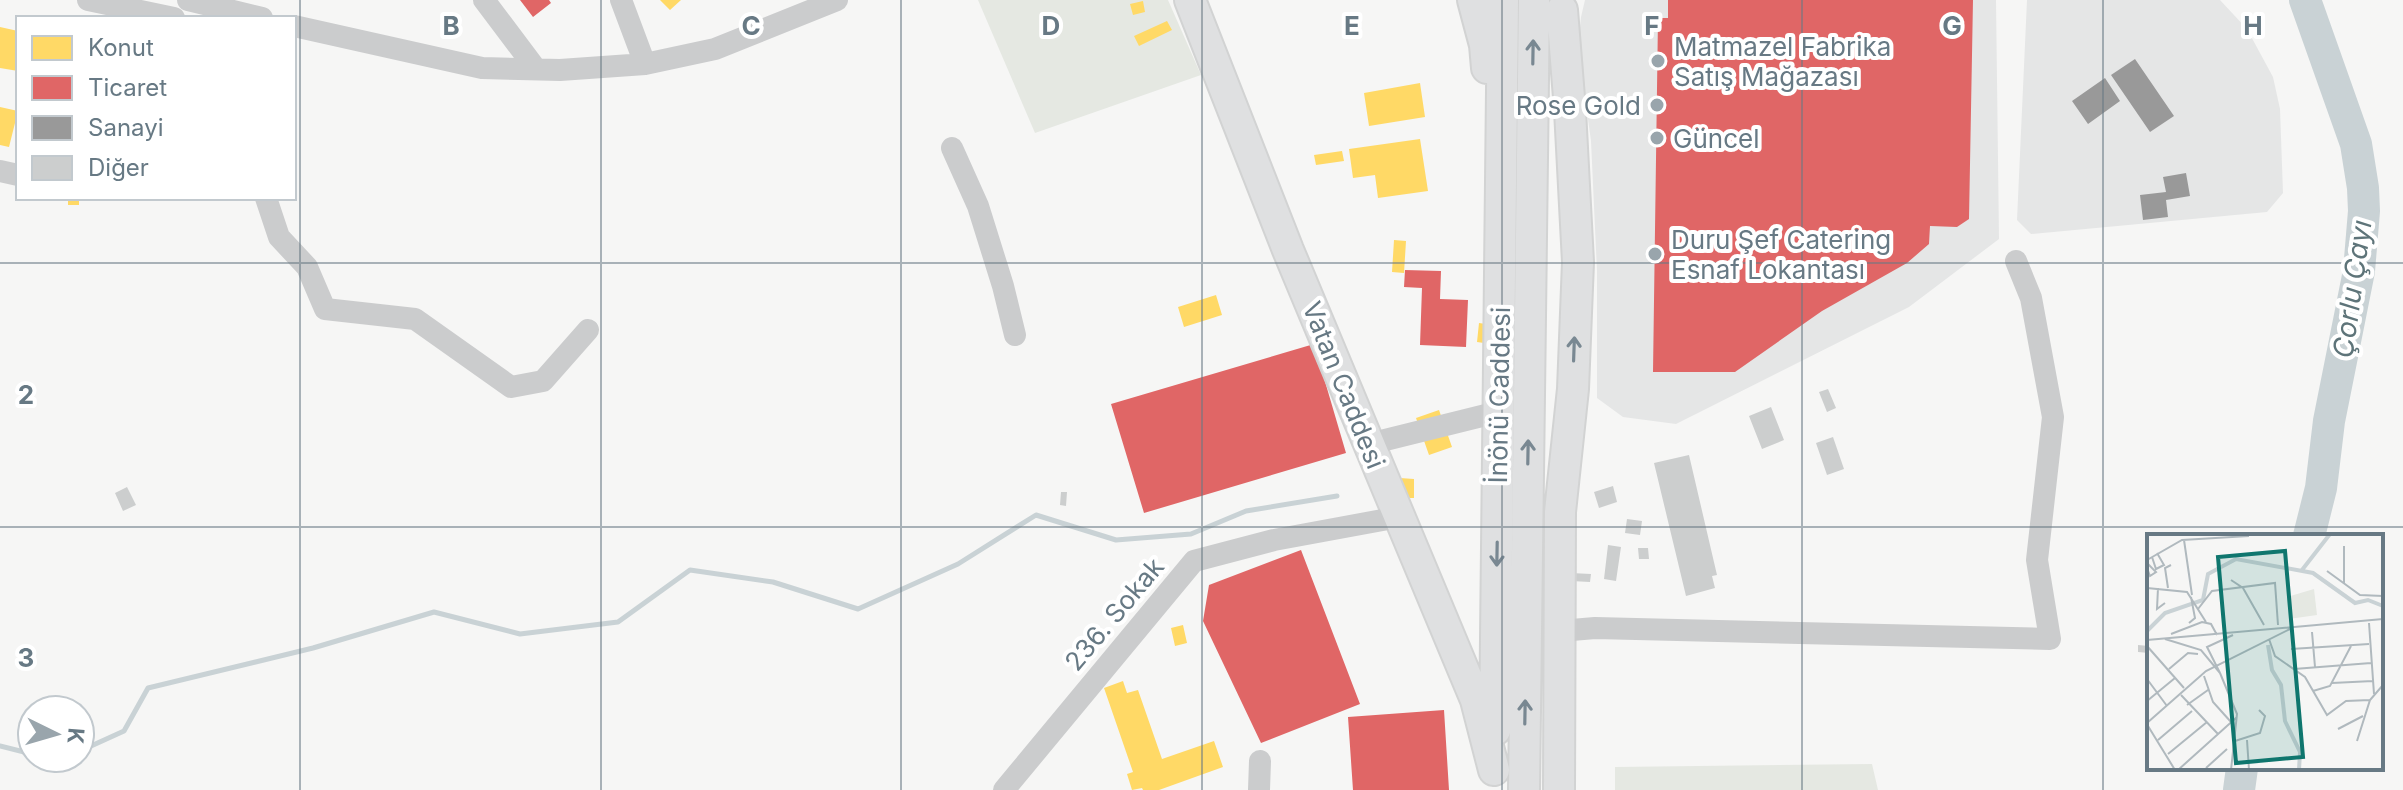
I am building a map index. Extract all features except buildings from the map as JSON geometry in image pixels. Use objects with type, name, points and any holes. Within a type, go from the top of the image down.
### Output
[{"type":"main road","name":"Vatan Caddesi","points":[[1190,0],[1288,250],[1476,700],[1494,780]]},
{"type":"main road","points":[[1473,0],[1485,45],[1500,267]]},
{"type":"main road","name":"İnönü Caddesi","points":[[1494,780],[1503,0]]},
{"type":"main road","points":[[1524,790],[1530,267],[1554,3]]},
{"type":"main road","points":[[1554,3],[1570,110],[1578,262],[1573,389],[1560,512],[1559,790]]},
{"type":"street","points":[[88,0],[164,16]]},
{"type":"street","points":[[188,0],[251,16]]},
{"type":"street","points":[[484,0],[536,69]]},
{"type":"street","points":[[621,0],[645,64]]},
{"type":"street","points":[[296,26],[482,68],[560,70],[645,64],[715,49],[828,2]]},
{"type":"street","points":[[952,148],[978,206],[1015,335]]},
{"type":"street","points":[[267,200],[279,237],[307,267],[325,309],[415,319],[511,387],[543,381],[588,330]]},
{"type":"street","points":[[1560,631],[1595,628],[2050,639],[2037,560],[2053,417],[2031,298],[2016,261]]},
{"type":"street","points":[[1369,444],[1498,412]]},
{"type":"street","name":"236. Sokak","points":[[1004,790],[1194,561],[1274,540],[1399,517]]},
{"type":"street","points":[[1027,790],[1028,761]]},
{"type":"street","points":[[1259,790],[1260,761]]},
{"type":"shaded area","points":[[978,0],[1168,0],[1201,75],[1035,133]]},
{"type":"shaded area","points":[[1585,0],[1996,0],[1999,239],[1909,307],[1676,424],[1623,417],[1597,398],[1597,271],[1591,141],[1578,47]]},
{"type":"shaded area","points":[[2027,0],[2220,0],[2247,29],[2273,77],[2280,109],[2283,193],[2267,212],[2031,234],[2017,220]]},
{"type":"shaded area","points":[[1872,764],[1878,790],[1615,790],[1615,767]]},
{"type":"waterway","name":"Çorlu Çayı","points":[[2305,0],[2356,144],[2364,211],[2359,271],[2329,421],[2321,488],[2310,534]]},
{"type":"waterway","points":[[96,744],[124,731],[148,688],[313,648],[434,612],[520,634],[618,622],[690,570],[773,582],[858,609],[958,564],[1036,515],[1116,540],[1191,534],[1246,511],[1337,496]]},
{"type":"waterway","points":[[0,746],[16,750]]},
{"type":"waterway","name":"Çorlu Çayı","points":[[2239,790],[2242,770]]},
{"type":"place","name":"Matmazel Fabrika Satış Mağazası","points":[[1658,61]]},
{"type":"place","name":"Rose Gold","points":[[1657,105]]},
{"type":"place","name":"Güncel","points":[[1657,138]]},
{"type":"place","name":"Duru Şef Catering Esnaf Lokantası","points":[[1655,254]]}]
